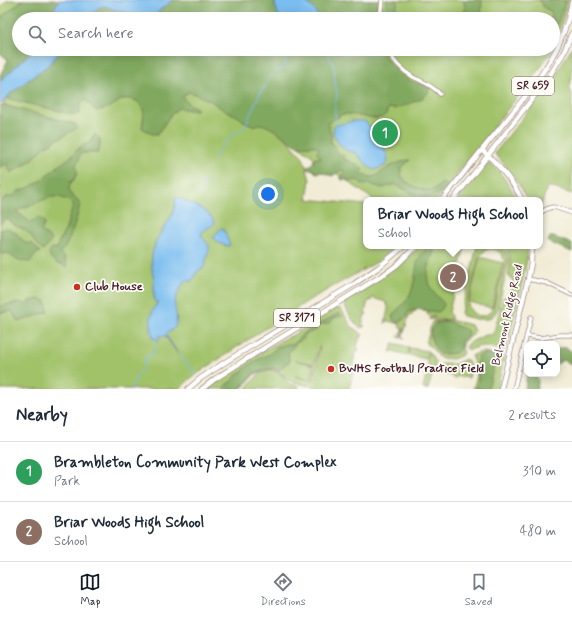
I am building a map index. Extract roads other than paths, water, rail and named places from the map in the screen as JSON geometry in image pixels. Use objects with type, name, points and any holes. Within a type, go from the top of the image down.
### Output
[{"type":"main road","name":"SR 659","points":[[560,41],[571,11],[572,2]]},
{"type":"main road","name":"SR 659","points":[[488,155],[547,80],[563,54],[572,34]]},
{"type":"main road","name":"SR 659","points":[[482,150],[526,94],[552,56]]},
{"type":"main road","points":[[444,197],[482,150],[501,168],[520,197]]},
{"type":"main road","points":[[455,197],[488,155]]},
{"type":"main road","name":"SR 3171","points":[[188,389],[230,359],[354,284],[379,267],[400,249]]},
{"type":"main road","name":"SR 3171","points":[[202,389],[240,363],[383,275],[397,265],[413,249]]},
{"type":"main road","name":"Belmont Ridge Road","points":[[501,389],[528,279],[532,249]]},
{"type":"street","points":[[381,12],[382,0]]},
{"type":"street","points":[[391,56],[402,69],[413,77],[431,86],[440,94]]},
{"type":"street","points":[[543,211],[551,207],[572,213]]},
{"type":"street","points":[[528,279],[547,283],[572,295]]},
{"type":"street","points":[[514,389],[531,317]]},
{"type":"street","points":[[527,336],[540,338],[572,335]]},
{"type":"water","points":[[59,0],[174,0],[158,12],[122,12],[104,6],[98,8],[94,12],[52,12]]},
{"type":"water","points":[[275,0],[304,0],[316,12],[278,12]]},
{"type":"water","points":[[27,56],[56,56],[47,66],[11,93],[0,105],[0,81]]},
{"type":"water","points":[[353,121],[365,121],[376,135],[387,155],[388,161],[385,166],[374,170],[369,167],[356,153],[345,150],[338,142],[333,133],[334,126]]},
{"type":"water","points":[[177,197],[203,210],[215,223],[204,230],[201,234],[209,245],[209,251],[204,267],[197,272],[192,281],[184,282],[175,300],[176,324],[175,327],[166,335],[178,354],[165,336],[159,336],[158,341],[153,338],[151,328],[153,309],[158,302],[156,302],[154,295],[152,256],[156,241],[171,218],[175,206],[175,199]]},
{"type":"water","points":[[221,228],[223,228],[225,232],[230,245],[229,246],[221,244],[213,238]]},
{"type":"waterway","points":[[214,160],[223,144],[234,133],[245,126],[260,93],[275,71],[285,67],[286,56]]},
{"type":"waterway","points":[[329,56],[333,66],[337,96]]},
{"type":"waterway","points":[[337,97],[335,104],[335,118],[337,125]]},
{"type":"waterway","points":[[199,194],[202,187],[202,182],[207,181]]},
{"type":"waterway","points":[[131,389],[138,374],[145,364],[145,357],[153,355],[157,339]]},
{"type":"waterway","points":[[178,354],[188,364],[196,376]]},
{"type":"place","name":"Brambleton Community Park West Complex","points":[[385,133]]},
{"type":"place","name":"Briar Woods High School","points":[[453,277]]},
{"type":"place","name":"Club House","points":[[77,287]]},
{"type":"place","name":"BWHS Football Practice Field","points":[[331,369]]}]
